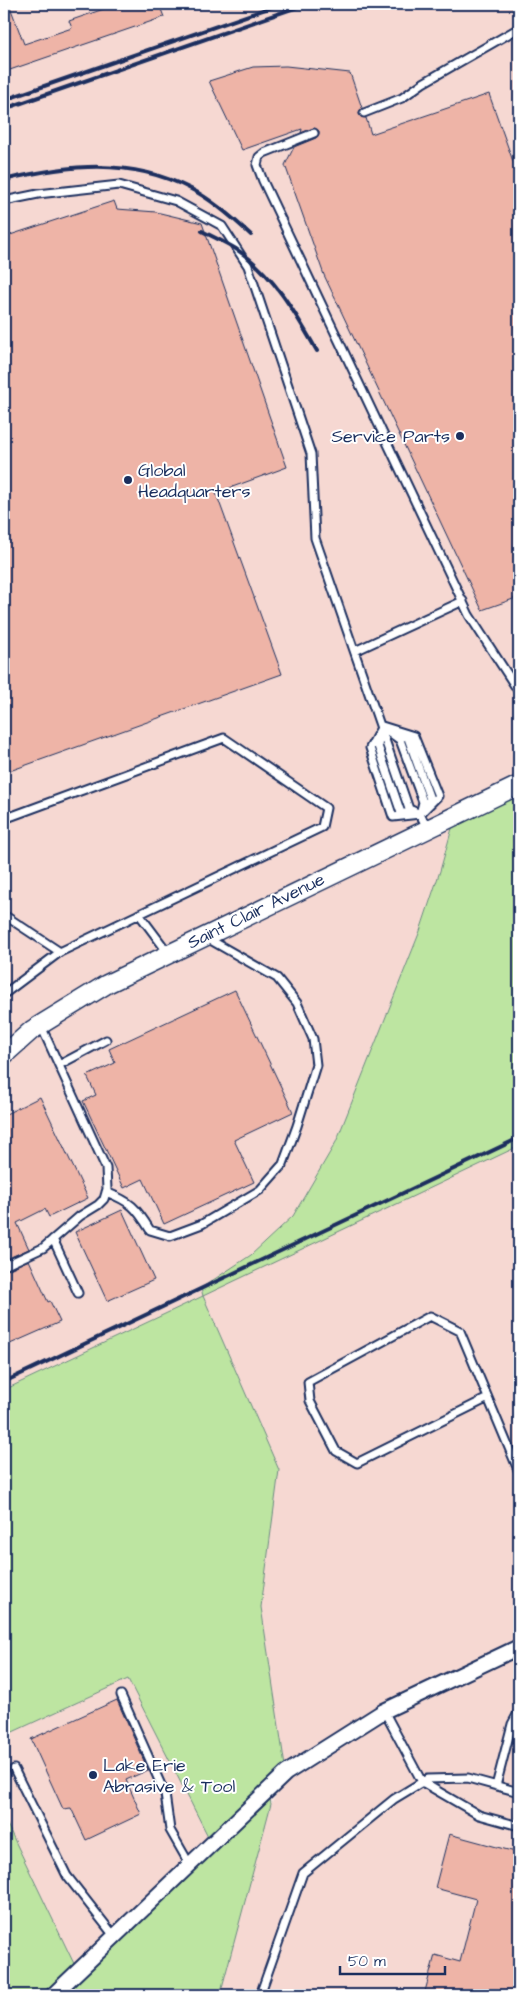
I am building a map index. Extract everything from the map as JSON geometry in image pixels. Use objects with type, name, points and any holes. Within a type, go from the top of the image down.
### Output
[{"type":"street","name":"Saint Clair Avenue","points":[[4,1055],[40,1025],[106,984],[169,954],[423,821],[519,785]]},
{"type":"street","points":[[53,1995],[286,1773],[384,1711],[519,1647]]},
{"type":"lane","points":[[364,113],[402,98],[519,28]]},
{"type":"lane","points":[[314,133],[264,153],[259,157],[257,166],[462,601],[519,692]]},
{"type":"lane","points":[[4,201],[38,194],[119,185],[176,201],[222,226],[248,266],[311,454],[315,538],[382,726],[385,744],[409,809],[423,821]]},
{"type":"lane","points":[[355,652],[462,601]]},
{"type":"lane","points":[[382,726],[370,748],[393,817],[423,821]]},
{"type":"lane","points":[[382,726],[400,740],[423,802],[423,821]]},
{"type":"lane","points":[[382,726],[414,736],[438,796],[423,821]]},
{"type":"lane","points":[[4,819],[224,738],[326,808],[322,827],[60,952],[4,994]]},
{"type":"lane","points":[[139,914],[169,954]]},
{"type":"lane","points":[[4,915],[60,952]]},
{"type":"lane","points":[[106,1192],[126,1201],[138,1212],[150,1230],[170,1236],[202,1224],[260,1190],[283,1164],[316,1065],[313,1039],[297,1003],[276,978],[204,936]]},
{"type":"lane","points":[[4,1266],[43,1248],[80,1216],[98,1205],[104,1199],[106,1192],[106,1168],[40,1025]]},
{"type":"lane","points":[[59,1065],[106,1040]]},
{"type":"lane","points":[[53,1239],[78,1293]]},
{"type":"lane","points":[[488,1398],[357,1462],[336,1451],[310,1401],[308,1382],[430,1316],[460,1331],[519,1472]]},
{"type":"lane","points":[[121,1695],[165,1794],[170,1830],[190,1865]]},
{"type":"lane","points":[[384,1711],[422,1782],[479,1815],[519,1826]]},
{"type":"lane","points":[[496,1786],[512,1724],[519,1711]]},
{"type":"lane","points":[[14,1768],[67,1876],[115,1937]]},
{"type":"lane","points":[[260,1995],[303,1873],[394,1799],[427,1779],[468,1778],[519,1792]]},
{"type":"shaded area","points":[[4,4],[519,4],[519,785],[456,814],[420,931],[336,1142],[293,1216],[251,1255],[201,1289],[203,1295],[519,1146],[519,1647],[436,1686],[286,1773],[261,1607],[279,1470],[203,1296],[4,1390]]},
{"type":"shaded area","points":[[519,1652],[519,1995],[220,1995],[271,1804],[287,1777],[436,1690]]},
{"type":"shaded area","points":[[128,1679],[212,1844],[78,1972],[4,1818],[4,1736]]},
{"type":"green space","points":[[519,785],[519,1146],[203,1296],[201,1288],[251,1255],[293,1216],[336,1142],[420,931],[456,814]]},
{"type":"green space","points":[[203,1296],[279,1470],[261,1607],[286,1773],[268,1791],[271,1804],[220,1995],[6,1995],[4,1990],[4,1818],[78,1972],[212,1844],[128,1679],[4,1736],[4,1390]]},
{"type":"building","points":[[4,4],[9,4],[24,44],[72,28],[69,21],[118,4],[119,9],[134,4],[159,4],[164,17],[4,72]]},
{"type":"building","name":"Service Parts","points":[[286,66],[350,73],[362,108],[359,114],[361,117],[366,118],[371,134],[489,94],[519,178],[519,597],[482,610],[324,275],[285,165],[294,147],[316,138],[319,131],[314,128],[301,133],[302,129],[242,150],[209,81],[253,67]]},
{"type":"building","name":"Global Headquarters","points":[[114,201],[117,209],[156,212],[202,223],[287,467],[216,493],[282,674],[4,773],[4,237]]},
{"type":"building","points":[[235,990],[293,1112],[234,1140],[254,1182],[164,1224],[143,1179],[124,1188],[83,1101],[96,1095],[87,1076],[115,1063],[109,1049]]},
{"type":"building","points":[[40,1097],[88,1198],[49,1217],[45,1209],[17,1223],[29,1249],[4,1260],[4,1115]]},
{"type":"building","points":[[122,1210],[154,1280],[107,1301],[75,1232]]},
{"type":"building","points":[[29,1260],[48,1302],[50,1301],[60,1322],[10,1344],[4,1331],[4,1271]]},
{"type":"building","name":"Lake Erie Abrasive & Tool","points":[[117,1700],[148,1770],[126,1780],[141,1814],[86,1840],[71,1808],[63,1809],[31,1739]]},
{"type":"building","points":[[449,1834],[519,1853],[519,1995],[424,1995],[435,1955],[460,1962],[476,1899],[435,1888]]},
{"type":"railway","points":[[4,100],[280,4]]},
{"type":"railway","points":[[4,109],[306,4]]},
{"type":"railway","points":[[4,180],[75,168],[121,168],[145,172],[168,179],[199,193],[251,235]]},
{"type":"railway","points":[[202,231],[236,249],[261,270],[292,309],[317,351]]},
{"type":"railway","points":[[4,1382],[519,1138]]},
{"type":"place","name":"Service Parts","points":[[460,436]]},
{"type":"place","name":"Global Headquarters","points":[[128,480]]},
{"type":"place","name":"Lake Erie Abrasive & Tool","points":[[93,1775]]}]
